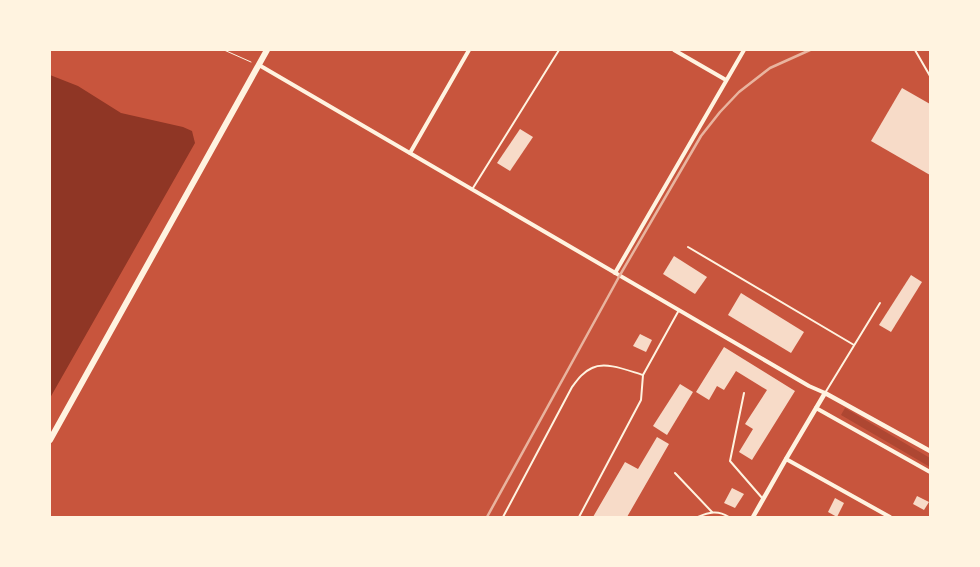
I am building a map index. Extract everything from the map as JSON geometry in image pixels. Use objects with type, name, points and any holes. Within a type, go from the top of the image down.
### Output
[{"type":"highway","points":[[50,440],[267,50]]},
{"type":"street","points":[[410,152],[469,50]]},
{"type":"street","points":[[674,50],[726,80]]},
{"type":"street","points":[[615,273],[744,50]]},
{"type":"street","points":[[259,65],[809,386],[930,451]]},
{"type":"street","points":[[753,517],[825,393]]},
{"type":"street","points":[[816,408],[930,472]]},
{"type":"street","points":[[786,459],[890,517]]},
{"type":"lane","points":[[473,189],[559,50]]},
{"type":"lane","points":[[915,50],[930,76]]},
{"type":"lane","points":[[688,247],[854,345]]},
{"type":"lane","points":[[825,393],[880,303]]},
{"type":"lane","points":[[579,517],[641,400],[643,375],[679,310]]},
{"type":"lane","points":[[503,517],[572,386],[582,375],[593,367],[604,365],[643,375]]},
{"type":"lane","points":[[744,393],[730,462],[763,499]]},
{"type":"lane","points":[[675,473],[712,512]]},
{"type":"lane","points":[[698,517],[712,512],[723,513],[729,517]]},
{"type":"path","points":[[224,50],[259,65]]},
{"type":"shaded area","points":[[50,75],[78,86],[121,113],[183,127],[192,131],[195,143],[50,398]]},
{"type":"shaded area","points":[[845,408],[930,458],[930,467],[841,415]]},
{"type":"building","points":[[902,88],[930,104],[930,175],[871,141]]},
{"type":"building","points":[[520,129],[533,137],[510,171],[497,163]]},
{"type":"building","points":[[674,256],[707,277],[695,294],[663,274]]},
{"type":"building","points":[[911,275],[922,282],[891,332],[879,325]]},
{"type":"building","points":[[741,293],[804,332],[791,353],[728,315]]},
{"type":"building","points":[[640,334],[652,340],[646,352],[633,346]]},
{"type":"building","points":[[724,347],[795,391],[752,460],[739,452],[753,429],[745,424],[767,390],[736,371],[724,390],[717,386],[709,400],[696,392]]},
{"type":"building","points":[[680,384],[693,392],[667,435],[653,426]]},
{"type":"building","points":[[657,437],[669,444],[627,517],[593,517],[625,462],[638,469]]},
{"type":"building","points":[[732,488],[744,494],[735,508],[724,503]]},
{"type":"building","points":[[917,496],[929,502],[924,510],[913,504]]},
{"type":"building","points":[[835,498],[844,503],[837,517],[828,512]]},
{"type":"railway","points":[[487,517],[620,275],[701,136],[739,92],[770,68],[810,50]]}]
